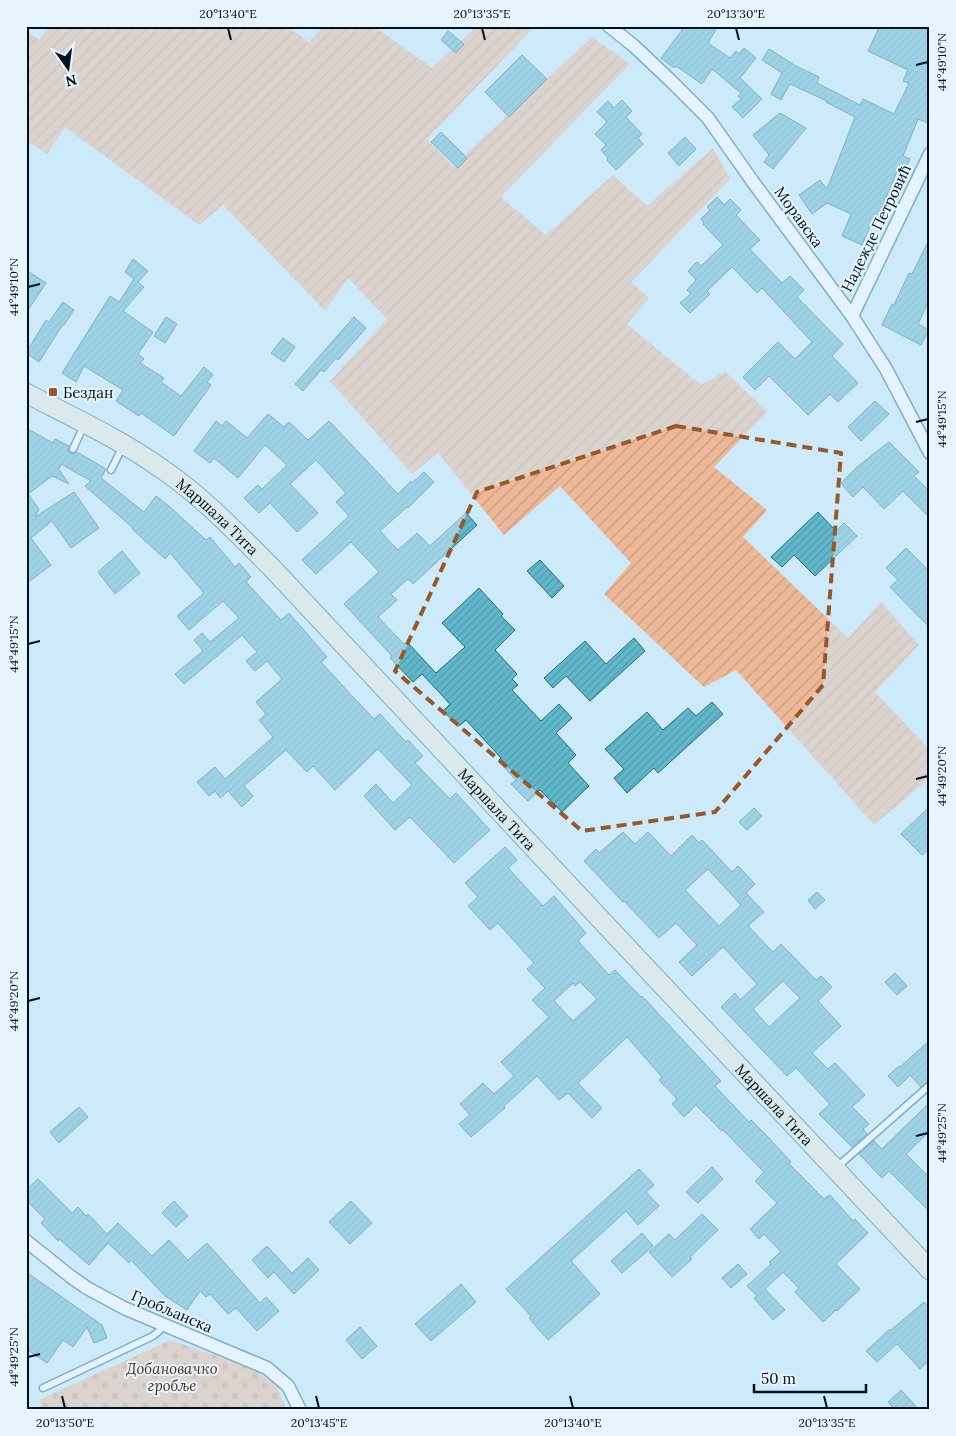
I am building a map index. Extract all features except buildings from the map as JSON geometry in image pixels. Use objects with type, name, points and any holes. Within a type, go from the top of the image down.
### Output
[{"type":"main road","name":"Маршала Тита","points":[[26,393],[124,445],[162,469],[208,505],[272,568],[930,1270]]},
{"type":"street","name":"Моравска","points":[[609,26],[634,46],[708,118],[852,316],[886,369],[930,453]]},
{"type":"street","name":"Надежде Петровић","points":[[852,316],[930,154]]},
{"type":"street","name":"Гробљанска","points":[[26,1241],[87,1288],[124,1308],[267,1368],[288,1386],[300,1410]]},
{"type":"lane","points":[[73,449],[84,424]]},
{"type":"lane","points":[[111,470],[124,445]]},
{"type":"lane","points":[[835,1168],[930,1085]]},
{"type":"lane","points":[[43,1388],[152,1336],[163,1325]]},
{"type":"highlighted area","points":[[676,426],[841,453],[823,685],[715,812],[582,831],[395,671],[477,492]]},
{"type":"green space","points":[[49,26],[287,26],[309,42],[324,26],[374,26],[432,68],[477,26],[535,26],[427,139],[453,166],[592,37],[630,64],[501,197],[546,235],[613,175],[647,206],[713,148],[730,179],[631,282],[649,298],[627,324],[701,385],[725,371],[767,412],[714,467],[767,510],[743,537],[848,638],[881,602],[919,645],[875,692],[930,750],[930,778],[874,825],[736,670],[704,687],[604,594],[631,563],[560,486],[504,535],[438,453],[412,474],[330,381],[387,319],[348,278],[325,311],[223,205],[199,225],[65,127],[47,154],[26,140],[26,30],[39,40]]},
{"type":"green space","name":"Добановачко гробље","points":[[170,1340],[250,1367],[277,1386],[286,1410],[42,1410],[39,1400]]},
{"type":"place","name":"Бездан","points":[[53,392]]}]
